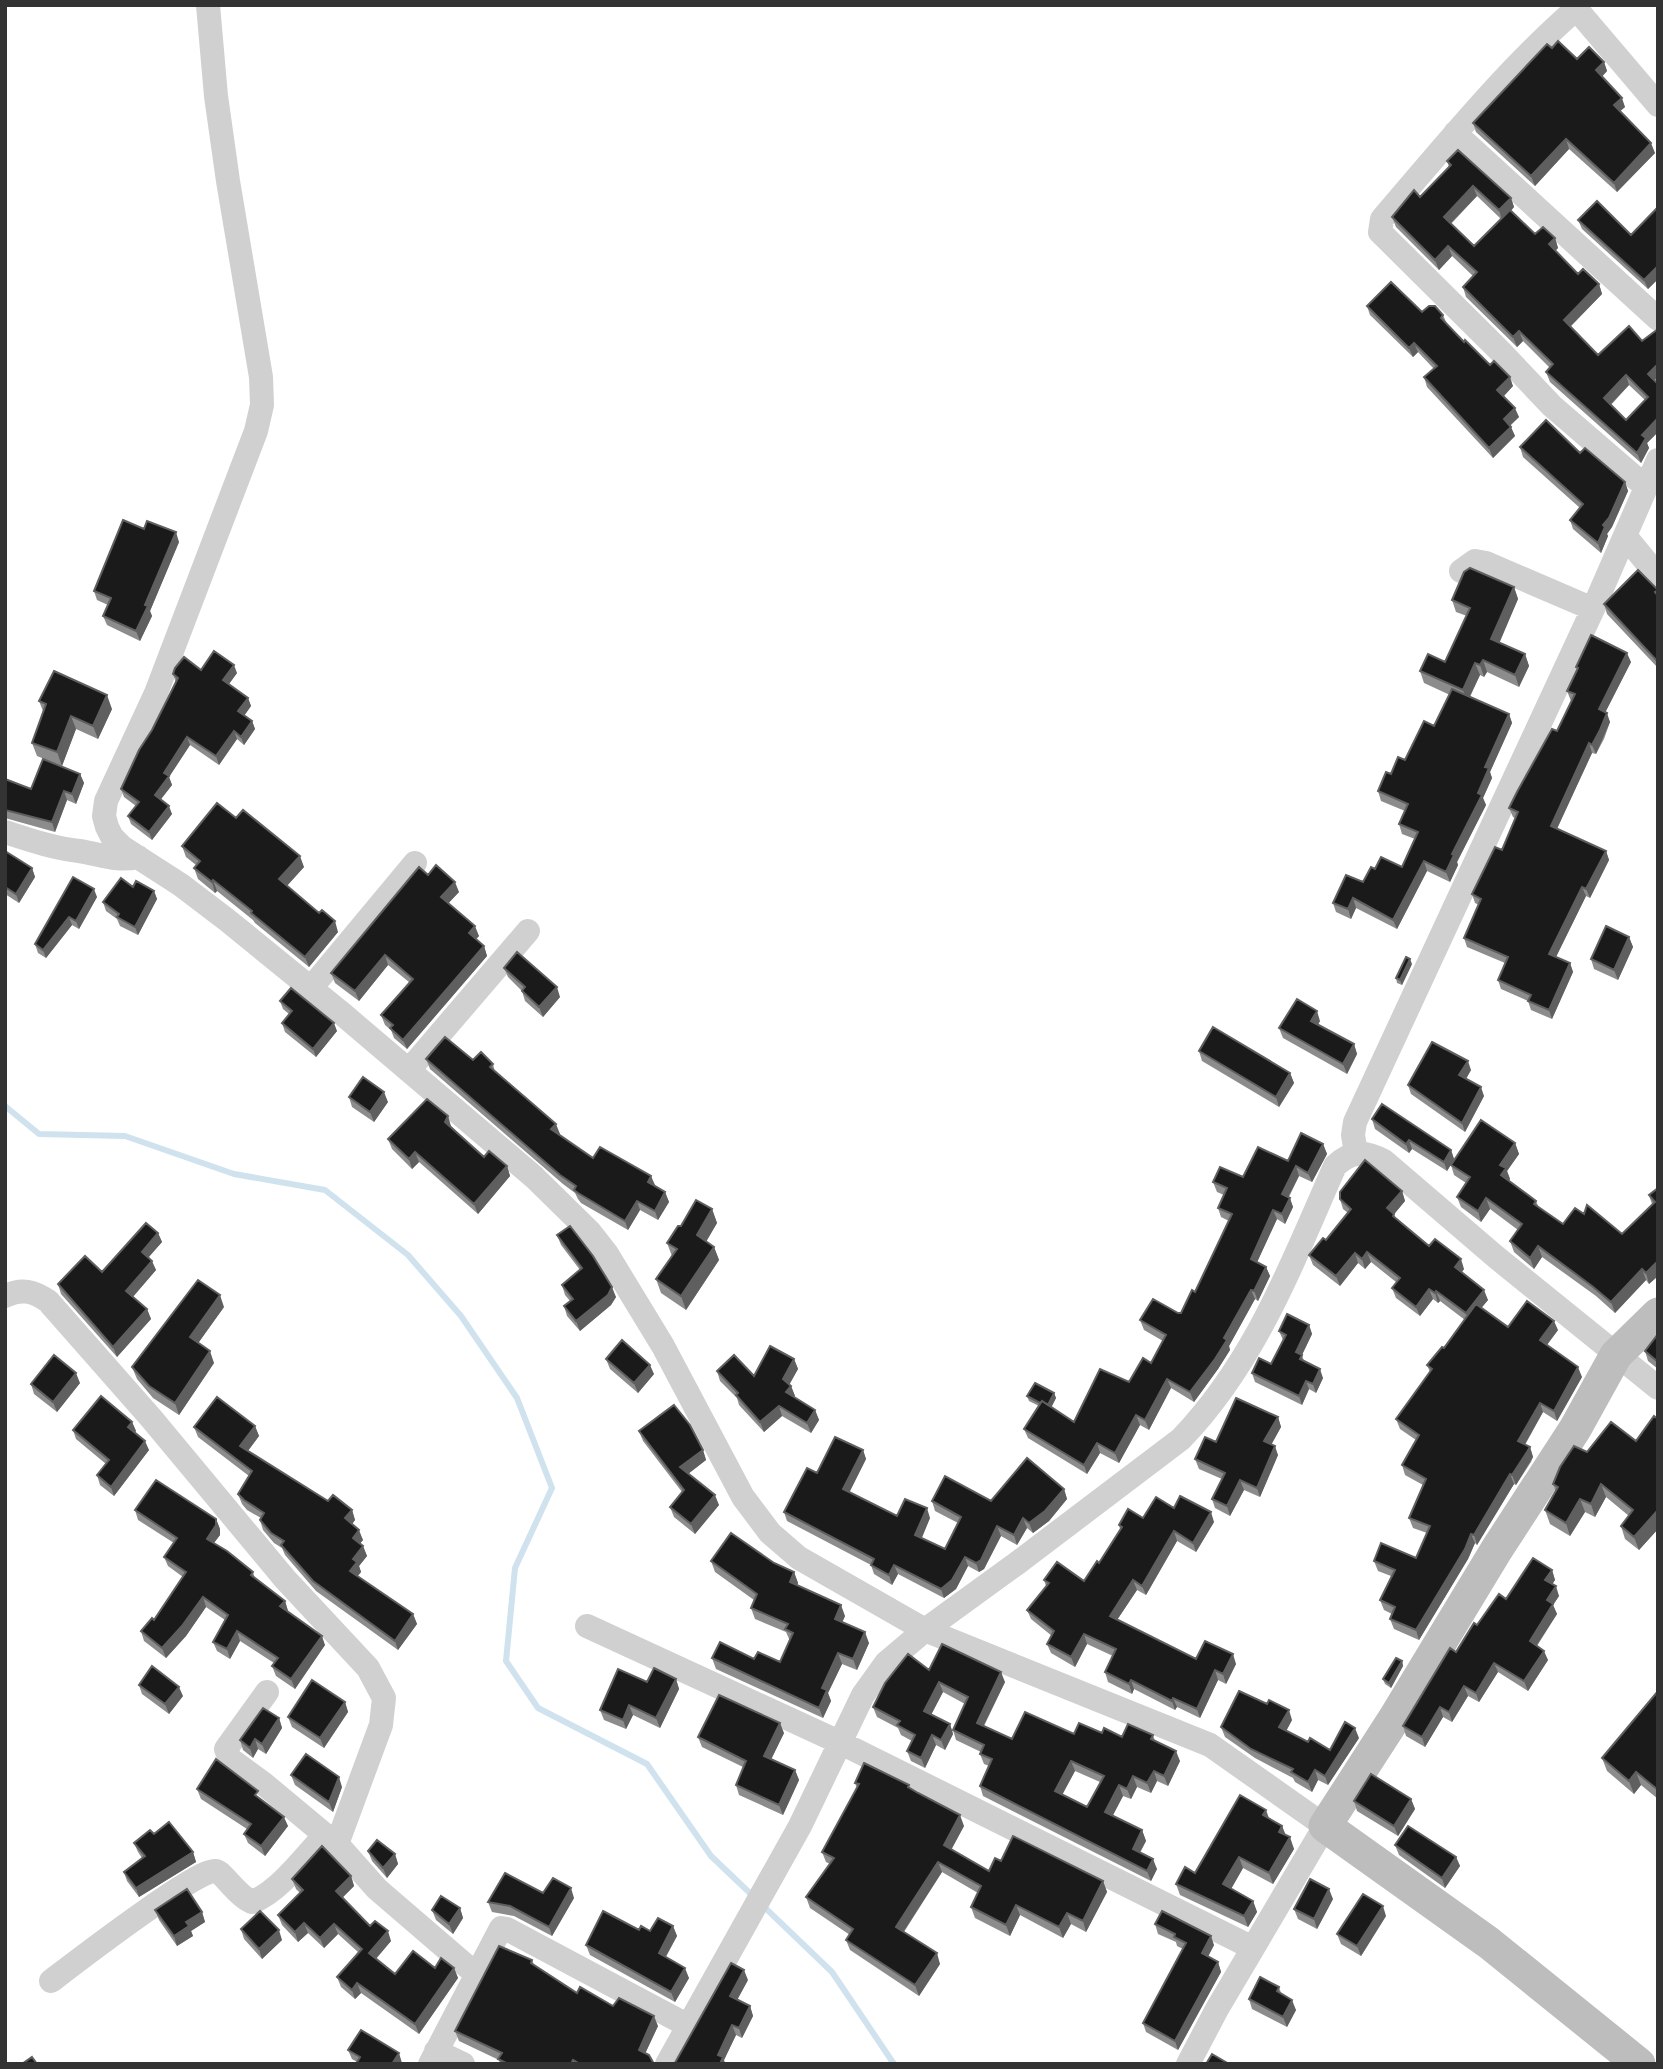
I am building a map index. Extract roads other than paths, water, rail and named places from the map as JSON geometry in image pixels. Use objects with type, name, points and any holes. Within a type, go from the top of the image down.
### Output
[{"type":"street","points":[[79,851],[104,816],[113,781],[156,693],[256,432],[262,405],[261,377],[218,108],[208,5]]},
{"type":"street","points":[[1646,487],[1552,405],[1380,232],[1382,219],[1455,132],[1574,7],[1658,105]]},
{"type":"street","points":[[1455,132],[1658,318]]},
{"type":"street","points":[[1356,1153],[1353,1135],[1355,1122],[1593,609],[1657,463]]},
{"type":"street","points":[[1625,536],[1658,576]]},
{"type":"street","points":[[1461,571],[1475,561],[1486,563],[1593,609]]},
{"type":"street","points":[[104,816],[113,837],[181,885],[312,988],[534,1177],[589,1231],[607,1254],[686,1386],[743,1497],[769,1533],[799,1558],[925,1630],[1201,1740],[1291,1800],[1489,1943],[1639,2064]]},
{"type":"street","points":[[5,832],[62,850],[115,859],[138,857]]},
{"type":"street","points":[[312,988],[415,863]]},
{"type":"street","points":[[409,1070],[528,931]]},
{"type":"street","points":[[667,2064],[800,1826],[863,1695],[886,1663],[925,1630],[1181,1439],[1196,1424],[1211,1406],[1265,1324],[1335,1166],[1346,1156],[1371,1153],[1384,1161],[1658,1388]]},
{"type":"street","points":[[5,1296],[16,1291],[35,1292],[48,1301],[151,1418],[285,1579],[369,1668],[384,1698],[381,1725],[331,1840],[275,1888],[252,1902],[241,1897],[219,1872],[211,1871],[183,1886],[51,1981]]},
{"type":"street","points":[[1188,2064],[1325,1826],[1575,1429],[1616,1355],[1658,1314]]},
{"type":"street","points":[[587,1626],[839,1742],[1253,1948]]},
{"type":"street","points":[[267,1692],[226,1749],[230,1759],[331,1840],[377,1889],[477,1975]]},
{"type":"street","points":[[463,2064],[433,2057],[501,1928],[687,2025]]},
{"type":"waterway","points":[[5,1106],[39,1134],[125,1136],[234,1174],[325,1190],[408,1255],[461,1316],[517,1398],[552,1488],[515,1568],[506,1661],[538,1708],[647,1764],[711,1856],[754,1897]]},
{"type":"waterway","points":[[761,1904],[832,1972],[894,2064]]}]
